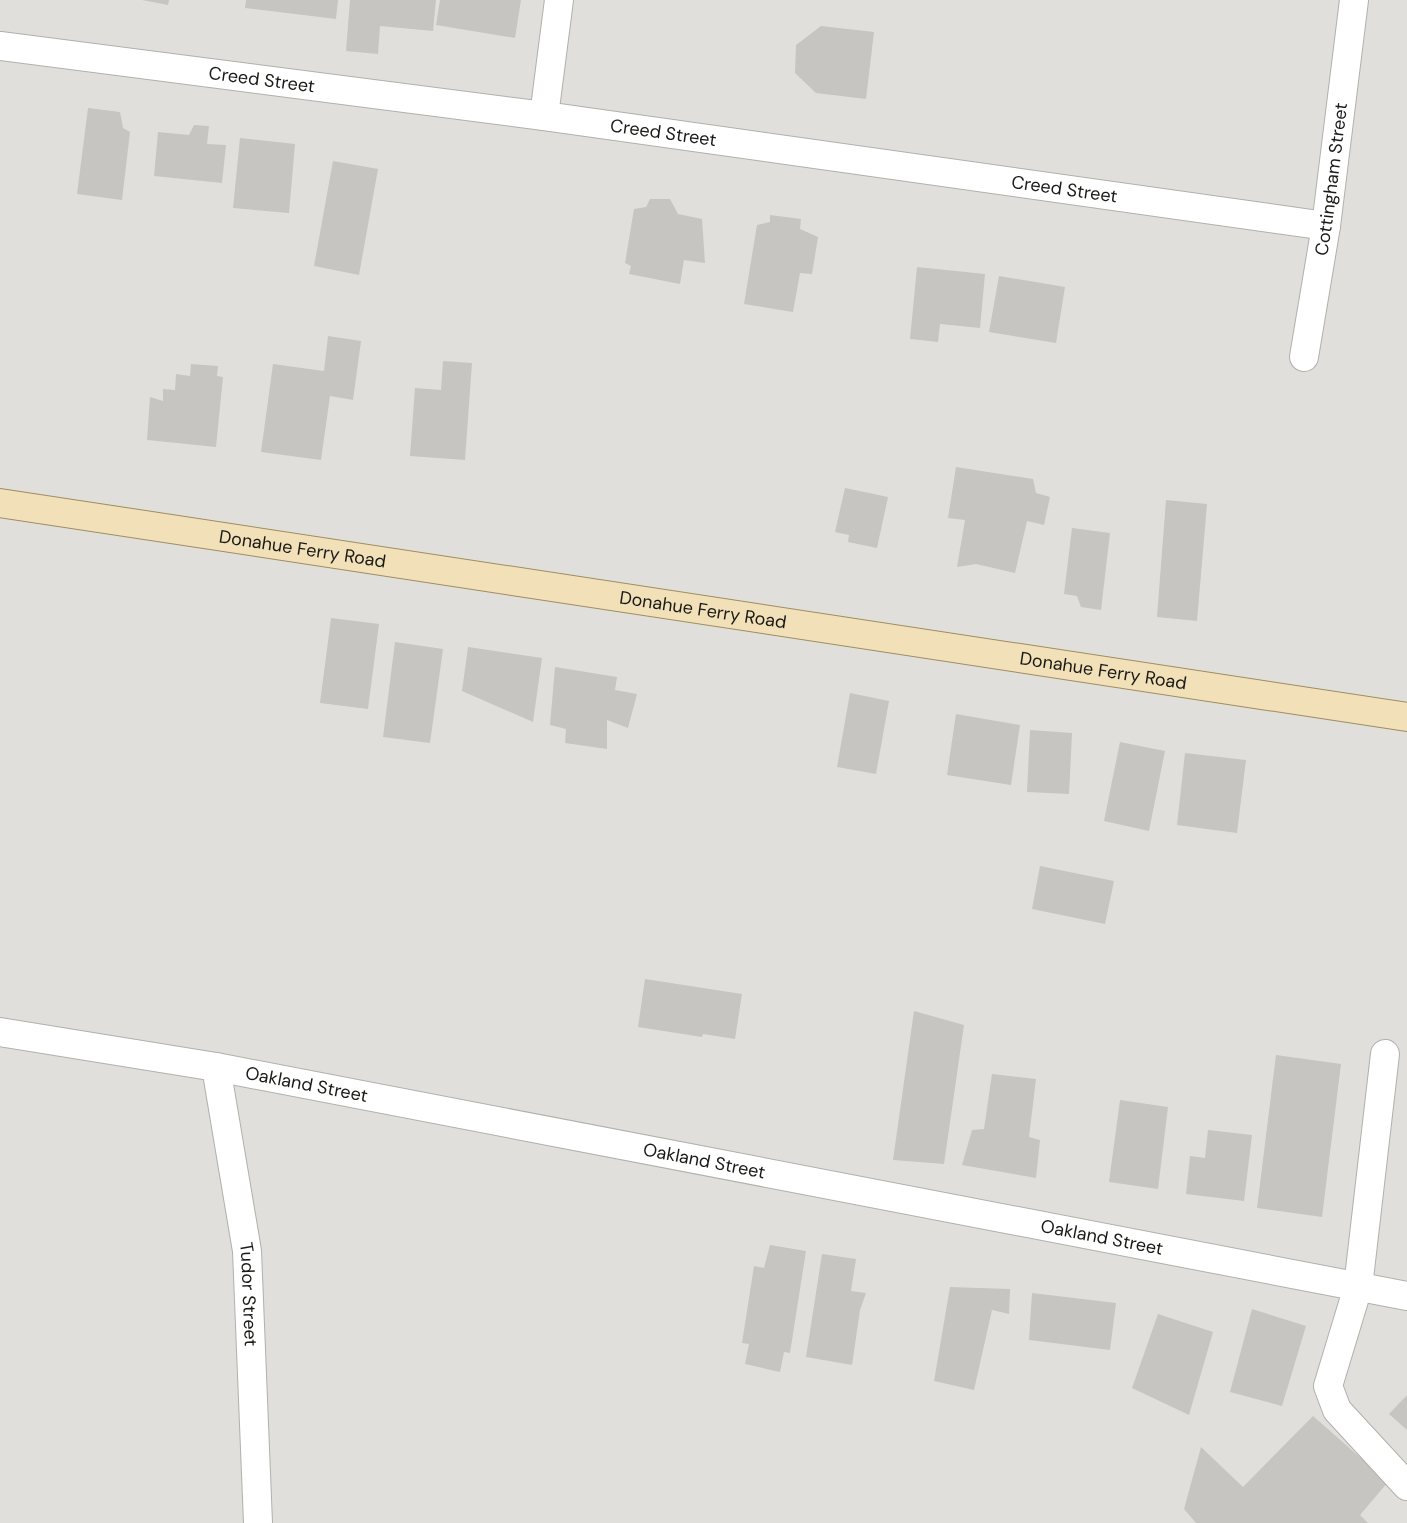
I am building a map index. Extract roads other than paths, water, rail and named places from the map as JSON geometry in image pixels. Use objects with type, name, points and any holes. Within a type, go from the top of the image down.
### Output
[{"type":"main road","name":"Donahue Ferry Road","points":[[0,503],[1407,717]]},
{"type":"street","points":[[544,116],[560,0]]},
{"type":"street","name":"Cottingham Street","points":[[1304,357],[1326,226],[1354,0]]},
{"type":"street","name":"Creed Street","points":[[0,46],[544,116],[1326,226]]},
{"type":"street","name":"Oakland Street","points":[[0,1032],[216,1067],[1407,1296]]},
{"type":"street","points":[[1385,1054],[1358,1287],[1328,1386],[1337,1410],[1407,1486]]},
{"type":"street","name":"Tudor Street","points":[[216,1067],[247,1251],[258,1523]]}]
